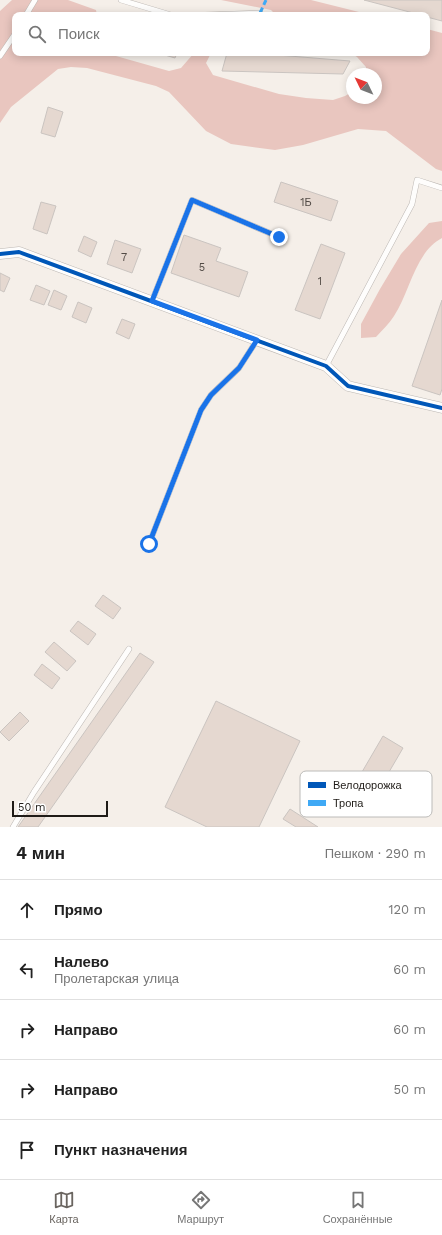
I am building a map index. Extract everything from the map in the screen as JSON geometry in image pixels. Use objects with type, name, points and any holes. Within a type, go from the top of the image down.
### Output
[{"type":"street","points":[[0,254],[19,252],[326,366],[348,386],[442,408]]},
{"type":"lane","points":[[28,12],[35,0]]},
{"type":"lane","points":[[121,0],[161,12]]},
{"type":"lane","points":[[0,56],[12,38]]},
{"type":"lane","points":[[326,366],[412,204],[417,180],[442,188]]},
{"type":"lane","points":[[152,301],[192,200],[279,237]]},
{"type":"lane","points":[[149,544],[201,410],[211,395],[239,368],[257,340]]},
{"type":"lane","points":[[13,827],[34,792],[129,649]]},
{"type":"shaded area","points":[[12,0],[68,0],[96,10],[96,12],[12,12],[12,56],[116,56],[169,71],[181,68],[191,56],[210,56],[206,63],[213,75],[279,94],[333,100],[346,95],[346,104],[382,104],[382,68],[366,68],[356,56],[430,56],[430,30],[442,33],[442,171],[436,169],[386,131],[358,129],[303,145],[275,150],[231,144],[206,131],[169,92],[156,86],[87,68],[71,67],[58,69],[11,107],[0,123],[0,11]]},
{"type":"shaded area","points":[[221,0],[311,0],[359,12],[273,12],[271,10]]},
{"type":"shaded area","points":[[442,221],[442,238],[433,244],[425,253],[414,273],[400,306],[392,319],[376,337],[361,338],[361,324],[401,254],[429,223]]},
{"type":"building","points":[[364,0],[442,0],[442,21],[430,18],[430,12],[410,12]]},
{"type":"building","points":[[226,56],[289,56],[350,61],[343,74],[222,71]]},
{"type":"building","points":[[48,107],[63,112],[55,137],[41,133]]},
{"type":"building","points":[[281,182],[338,201],[331,221],[274,202]]},
{"type":"building","points":[[41,202],[56,206],[47,234],[33,229]]},
{"type":"building","points":[[184,235],[221,248],[216,261],[248,272],[239,297],[171,273]]},
{"type":"building","points":[[84,236],[97,242],[91,257],[78,251]]},
{"type":"building","points":[[115,240],[141,249],[132,273],[107,264]]},
{"type":"building","points":[[321,244],[345,253],[320,319],[295,310]]},
{"type":"building","points":[[0,273],[10,278],[4,292],[0,290]]},
{"type":"building","points":[[36,285],[50,291],[44,305],[30,300]]},
{"type":"building","points":[[54,290],[67,296],[61,310],[48,305]]},
{"type":"building","points":[[442,300],[442,389],[440,395],[412,386]]},
{"type":"building","points":[[78,302],[92,308],[86,323],[72,317]]},
{"type":"building","points":[[122,319],[135,324],[129,339],[116,333]]},
{"type":"building","points":[[103,595],[121,608],[113,619],[95,606]]},
{"type":"building","points":[[78,621],[96,634],[88,645],[70,631]]},
{"type":"building","points":[[54,642],[76,661],[67,671],[45,652]]},
{"type":"building","points":[[140,653],[154,662],[38,827],[18,827]]},
{"type":"building","points":[[42,664],[60,678],[52,689],[34,675]]},
{"type":"building","points":[[216,701],[300,741],[259,827],[207,827],[165,807]]},
{"type":"building","points":[[20,712],[29,721],[9,741],[0,732]]},
{"type":"building","points":[[383,736],[403,748],[390,771],[363,771]]},
{"type":"building","points":[[290,809],[300,815],[300,817],[318,827],[296,827],[283,819]]},
{"type":"marked path","points":[[260,12],[266,0]]},
{"type":"cycle path","points":[[0,254],[19,252],[326,366],[348,386],[442,408]]},
{"type":"route","points":[[149,544],[201,410],[211,395],[239,368],[257,340],[152,301],[192,200],[279,237]]}]
